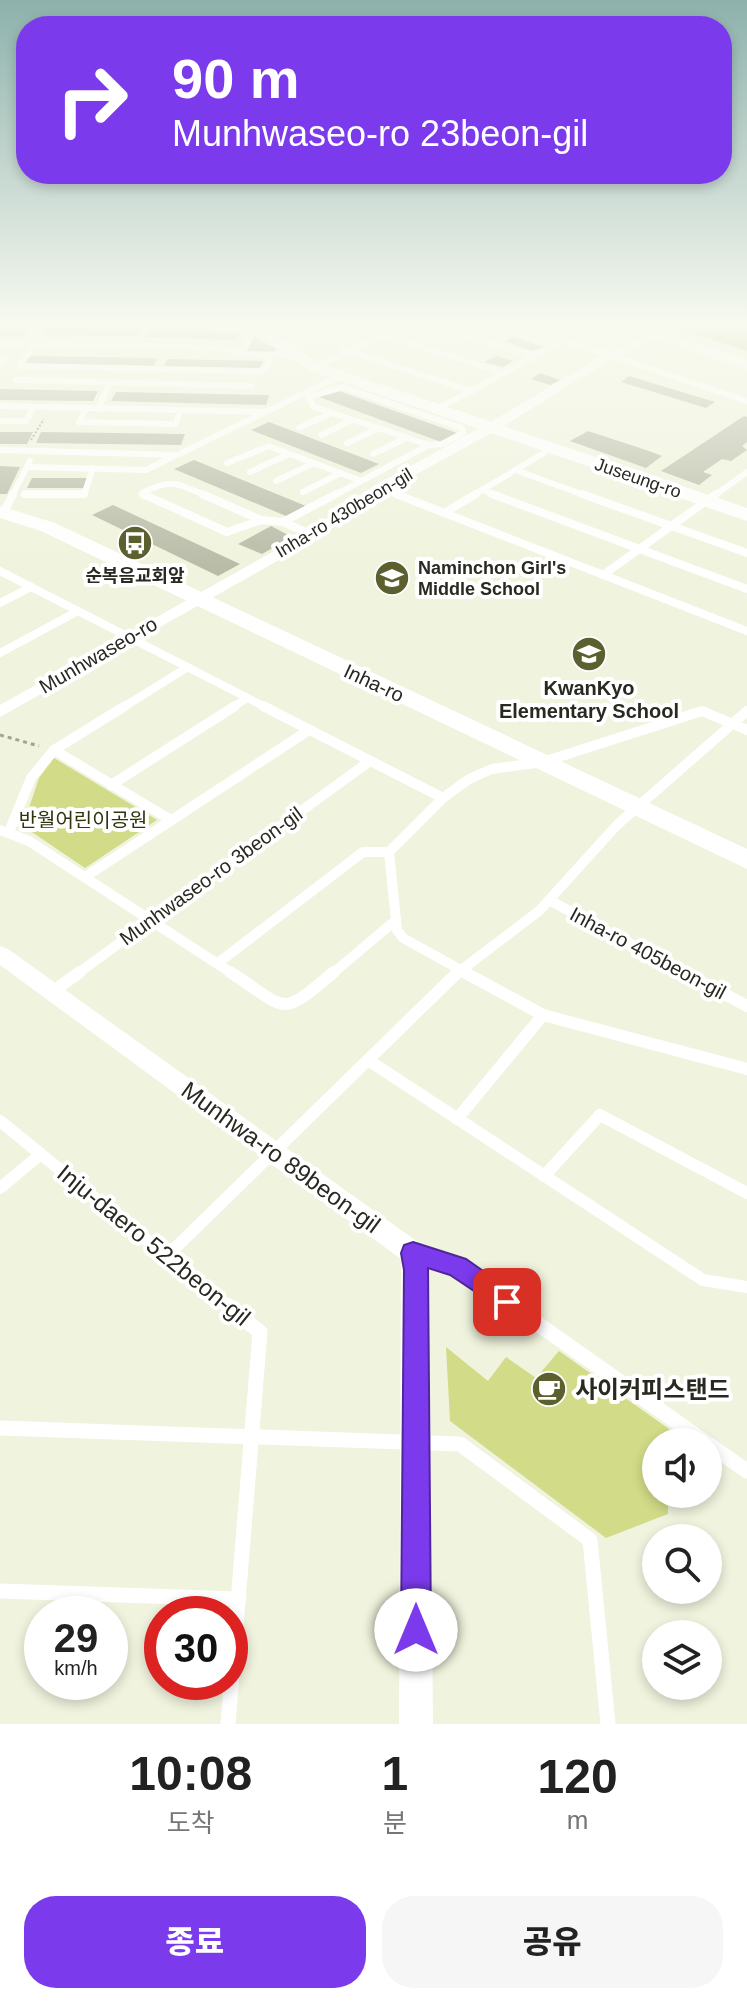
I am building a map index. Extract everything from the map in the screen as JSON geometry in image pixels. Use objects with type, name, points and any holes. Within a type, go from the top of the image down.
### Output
[{"type":"main road","name":"Juseung-ro","points":[[430,406],[747,515]]},
{"type":"main road","name":"Inha-ro","points":[[2,512],[48,527],[747,860]]},
{"type":"street","name":"Inha-ro 430beon-gil","points":[[196,599],[313,535],[381,488],[526,406]]},
{"type":"street","name":"Munhwaseo-ro","points":[[0,712],[196,599]]},
{"type":"street","name":"Munhwa-ro 89beon-gil","points":[[0,954],[413,1253]]},
{"type":"street","points":[[413,1253],[416,1270],[416,1724]]},
{"type":"lane","points":[[15,406],[265,412]]},
{"type":"lane","points":[[27,467],[146,470],[277,406]]},
{"type":"lane","points":[[314,406],[429,445],[442,444],[463,431],[396,406]]},
{"type":"lane","points":[[437,409],[442,406]]},
{"type":"lane","points":[[0,421],[26,421],[34,407]]},
{"type":"lane","points":[[86,409],[79,422],[176,424],[180,410]]},
{"type":"lane","points":[[299,428],[331,413]]},
{"type":"lane","points":[[321,435],[352,420]]},
{"type":"lane","points":[[347,443],[379,428]]},
{"type":"lane","points":[[373,454],[406,438]]},
{"type":"lane","points":[[283,522],[429,445]]},
{"type":"lane","points":[[227,463],[262,446],[361,481]]},
{"type":"lane","points":[[444,513],[552,448]]},
{"type":"lane","points":[[0,450],[177,455]]},
{"type":"lane","points":[[2,512],[27,467],[30,452]]},
{"type":"lane","points":[[250,472],[289,454]]},
{"type":"lane","points":[[276,481],[314,463]]},
{"type":"lane","points":[[25,494],[84,495],[93,468]]},
{"type":"lane","points":[[515,470],[747,553]]},
{"type":"lane","points":[[303,492],[341,473]]},
{"type":"lane","points":[[603,575],[745,476]]},
{"type":"lane","points":[[261,520],[227,532],[145,498],[142,493],[164,482],[177,483],[261,520],[283,522],[313,535]]},
{"type":"lane","points":[[381,488],[747,631]]},
{"type":"lane","points":[[482,490],[747,589]]},
{"type":"lane","points":[[0,571],[443,798]]},
{"type":"lane","points":[[0,603],[31,587]]},
{"type":"lane","points":[[0,653],[78,611]]},
{"type":"lane","points":[[188,667],[54,750],[31,778],[4,831],[85,877],[283,1006],[294,1005],[396,920]]},
{"type":"lane","points":[[111,785],[247,698]]},
{"type":"lane","points":[[218,963],[363,852],[389,852],[443,798],[469,779],[492,769],[543,762],[702,711],[747,730]]},
{"type":"lane","name":"Inha-ro 405beon-gil","points":[[168,1255],[459,971],[549,900],[617,825],[640,809],[747,711]]},
{"type":"lane","points":[[85,877],[309,730]]},
{"type":"lane","points":[[54,750],[171,820]]},
{"type":"lane","name":"Munhwaseo-ro 3beon-gil","points":[[52,992],[370,761]]},
{"type":"lane","points":[[389,852],[396,920],[403,938],[543,1015],[747,1069]]},
{"type":"lane","name":"Inha-ro 405beon-gil","points":[[549,900],[747,1006]]},
{"type":"lane","points":[[457,1119],[543,1015]]},
{"type":"lane","points":[[368,1060],[703,1280],[719,1285],[747,1287]]},
{"type":"lane","points":[[544,1176],[600,1115],[747,1193]]},
{"type":"lane","name":"Inju-daero 522beon-gil","points":[[0,1121],[260,1332],[239,1596]]},
{"type":"lane","name":"Inju-daero 522beon-gil","points":[[0,1188],[41,1154]]},
{"type":"lane","points":[[413,1253],[457,1267],[686,1428]]},
{"type":"lane","points":[[0,1428],[460,1444],[590,1540],[608,1724]]},
{"type":"lane","points":[[722,1454],[747,1471]]},
{"type":"lane","points":[[0,1591],[149,1596]]},
{"type":"lane","name":"Inju-daero 522beon-gil","points":[[228,1724],[230,1700]]},
{"type":"path","points":[[30,452],[50,408]]},
{"type":"path","points":[[0,735],[54,750]]},
{"type":"green space","name":"반월어린이공원","points":[[54,758],[157,820],[85,868],[23,826],[39,778]]},
{"type":"green space","points":[[446,1347],[488,1381],[506,1357],[536,1378],[559,1351],[668,1428],[642,1428],[642,1508],[668,1508],[668,1514],[606,1538],[450,1421]]},
{"type":"building","points":[[345,406],[382,406],[457,433],[441,442]]},
{"type":"building","points":[[744,416],[747,417],[747,442],[742,446],[747,450],[731,461],[722,459],[703,472],[712,475],[699,485],[661,471]]},
{"type":"building","points":[[269,422],[379,464],[361,473],[251,430]]},
{"type":"building","points":[[588,431],[662,456],[646,468],[570,441]]},
{"type":"building","points":[[0,432],[33,432],[27,444],[0,444]]},
{"type":"building","points":[[41,432],[185,434],[181,445],[36,443]]},
{"type":"building","points":[[194,460],[306,506],[286,516],[174,469]]},
{"type":"building","points":[[0,466],[20,467],[7,494],[0,494]]},
{"type":"building","points":[[32,478],[88,478],[86,488],[27,488]]},
{"type":"building","points":[[113,505],[240,564],[218,576],[92,515]]},
{"type":"building","points":[[271,526],[292,537],[262,554],[238,544]]},
{"type":"place","name":"순복음교회앞","points":[[135,543]]},
{"type":"place","name":"Naminchon Girl's Middle School","points":[[392,578]]},
{"type":"place","name":"KwanKyo Elementary School","points":[[589,654]]},
{"type":"place","name":"사이커피스탠드","points":[[549,1389]]},
{"type":"route","points":[[416,1630],[416,1270],[413,1253],[457,1267],[507,1302]]}]
